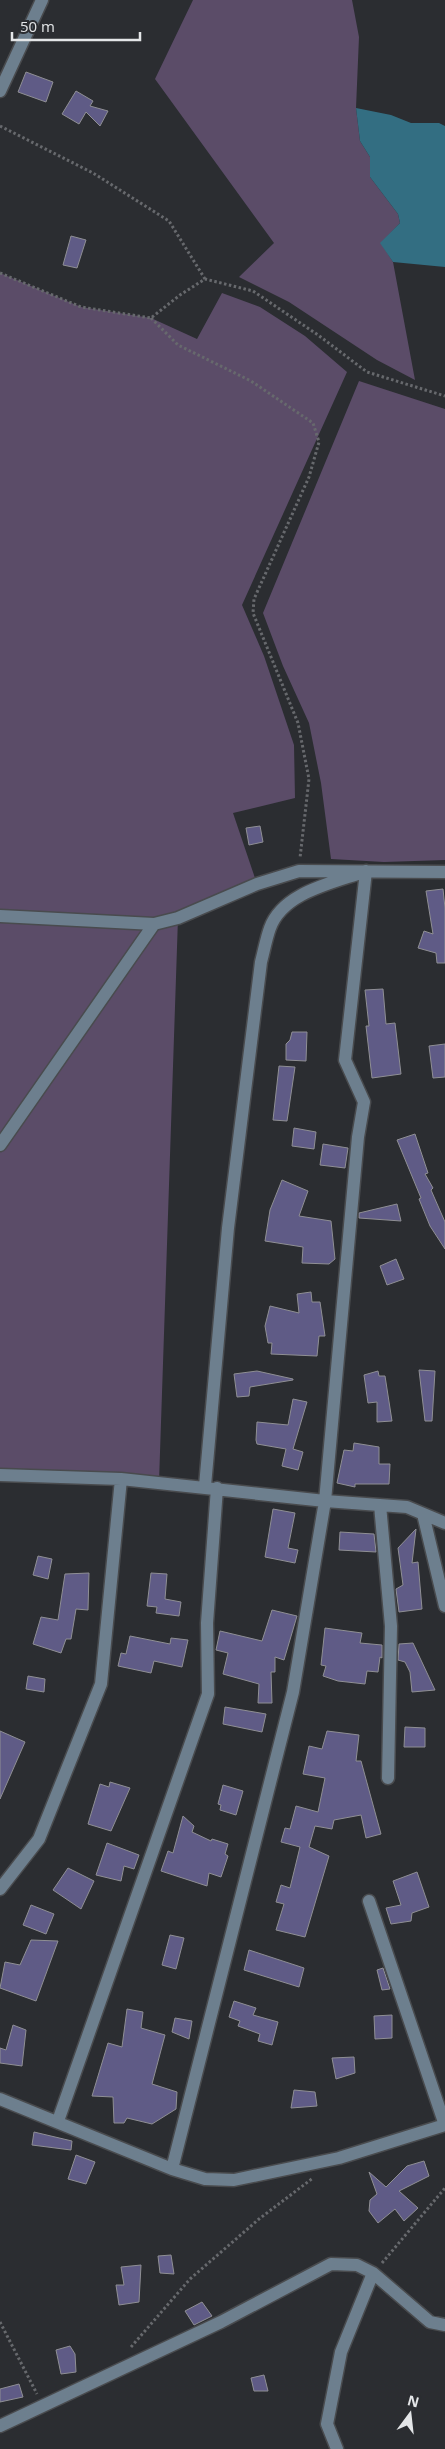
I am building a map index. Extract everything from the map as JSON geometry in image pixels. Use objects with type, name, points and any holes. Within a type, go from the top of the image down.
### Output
[{"type":"street","points":[[0,91],[42,0]]},
{"type":"street","points":[[0,916],[154,924],[178,918],[257,884],[298,871],[445,872]]},
{"type":"street","points":[[58,2121],[208,1694],[207,1623],[211,1487],[228,1228],[261,962],[270,927],[287,904],[307,892],[366,871]]},
{"type":"street","points":[[172,2168],[293,1692],[325,1501],[358,1137],[364,1102],[345,1060],[366,871]]},
{"type":"street","points":[[0,1145],[154,924]]},
{"type":"street","points":[[0,1475],[122,1479],[211,1487],[325,1501],[407,1507],[445,1523]]},
{"type":"street","points":[[0,1889],[39,1839],[102,1684],[122,1479]]},
{"type":"street","points":[[380,1505],[391,1626],[388,1778]]},
{"type":"street","points":[[423,1514],[445,1606]]},
{"type":"street","points":[[0,2099],[172,2168],[206,2179],[234,2180],[339,2158],[445,2125],[369,1901]]},
{"type":"street","points":[[0,2426],[221,2322],[331,2264],[357,2264],[373,2273],[430,2322],[445,2325]]},
{"type":"street","points":[[337,2449],[327,2424],[341,2352],[373,2273]]},
{"type":"path","points":[[0,126],[93,173],[169,221],[205,279],[253,291],[318,335],[366,372],[445,396]]},
{"type":"path","points":[[0,273],[81,307],[151,318],[178,344],[251,381],[313,423],[319,442],[309,477],[254,599],[253,613],[298,723],[309,779],[298,871]]},
{"type":"path","points":[[151,318],[180,294],[205,279]]},
{"type":"path","points":[[127,2352],[190,2279],[259,2219],[317,2175]]},
{"type":"path","points":[[373,2273],[445,2188]]},
{"type":"path","points":[[0,2322],[43,2405]]},
{"type":"shaded area","points":[[193,0],[352,0],[359,37],[356,108],[360,141],[370,157],[370,177],[398,214],[400,223],[381,243],[393,262],[415,380],[377,360],[289,302],[239,277],[274,243],[155,79]]},
{"type":"shaded area","points":[[0,273],[81,307],[151,318],[197,339],[222,293],[260,307],[305,336],[347,372],[242,605],[264,656],[294,745],[295,798],[233,813],[257,884],[178,918],[159,1482],[0,1473]]},
{"type":"shaded area","points":[[359,381],[445,409],[445,860],[384,862],[331,859],[321,783],[309,723],[283,666],[263,613]]},
{"type":"water","points":[[356,108],[391,115],[411,123],[439,123],[445,126],[445,267],[393,262],[380,243],[400,223],[398,214],[370,177],[370,157],[360,141]]},
{"type":"building","points":[[26,72],[53,82],[46,102],[18,92]]},
{"type":"building","points":[[76,91],[93,101],[90,106],[108,111],[100,126],[86,112],[79,124],[62,114]]},
{"type":"building","points":[[71,236],[86,240],[77,268],[63,265]]},
{"type":"building","points":[[260,826],[263,842],[249,845],[246,828]]},
{"type":"building","points":[[443,889],[445,963],[437,963],[436,953],[418,948],[424,931],[433,934],[426,891]]},
{"type":"building","points":[[383,989],[386,1024],[395,1023],[401,1074],[372,1078],[366,1026],[369,1026],[365,990]]},
{"type":"building","points":[[292,1032],[307,1032],[306,1061],[286,1060],[286,1044],[290,1040]]},
{"type":"building","points":[[445,1044],[445,1077],[433,1078],[429,1046]]},
{"type":"building","points":[[279,1066],[295,1067],[287,1121],[273,1120]]},
{"type":"building","points":[[294,1128],[316,1132],[314,1149],[292,1146]]},
{"type":"building","points":[[415,1134],[428,1173],[425,1174],[433,1188],[431,1190],[445,1222],[445,1249],[430,1226],[419,1199],[421,1198],[397,1140]]},
{"type":"building","points":[[323,1144],[348,1148],[345,1168],[320,1165]]},
{"type":"building","points":[[282,1180],[308,1191],[299,1216],[331,1221],[335,1259],[329,1264],[302,1263],[303,1247],[265,1241],[270,1210]]},
{"type":"building","points":[[397,1204],[401,1221],[359,1218],[359,1213]]},
{"type":"building","points":[[396,1259],[404,1279],[387,1285],[380,1266]]},
{"type":"building","points":[[311,1292],[312,1302],[320,1302],[325,1336],[319,1336],[317,1356],[271,1354],[272,1343],[268,1343],[265,1326],[270,1306],[299,1313],[297,1294]]},
{"type":"building","points":[[419,1370],[435,1371],[432,1421],[425,1421]]},
{"type":"building","points":[[257,1371],[293,1380],[250,1387],[249,1396],[237,1397],[234,1374]]},
{"type":"building","points":[[378,1371],[379,1376],[385,1376],[392,1421],[377,1422],[377,1402],[368,1403],[364,1375]]},
{"type":"building","points":[[293,1399],[307,1402],[293,1449],[303,1452],[298,1470],[282,1466],[286,1449],[257,1444],[256,1440],[257,1422],[288,1425]]},
{"type":"building","points":[[354,1443],[379,1447],[379,1464],[390,1464],[389,1484],[355,1484],[355,1487],[337,1483],[344,1450],[353,1451]]},
{"type":"building","points":[[273,1509],[295,1513],[288,1548],[298,1550],[295,1563],[265,1557]]},
{"type":"building","points":[[416,1529],[412,1563],[418,1562],[422,1609],[399,1612],[396,1589],[403,1585],[398,1548]]},
{"type":"building","points":[[340,1532],[374,1534],[376,1552],[339,1550]]},
{"type":"building","points":[[38,1556],[52,1559],[48,1579],[33,1575]]},
{"type":"building","points":[[89,1573],[88,1610],[76,1609],[71,1639],[66,1639],[61,1653],[33,1644],[41,1617],[58,1620],[65,1574]]},
{"type":"building","points":[[151,1573],[167,1574],[165,1599],[181,1602],[179,1616],[156,1613],[157,1607],[147,1606]]},
{"type":"building","points":[[272,1610],[297,1616],[284,1660],[275,1657],[275,1672],[271,1672],[272,1703],[258,1703],[259,1684],[223,1674],[228,1653],[216,1650],[220,1631],[262,1641]]},
{"type":"building","points":[[325,1628],[362,1633],[360,1643],[382,1645],[382,1658],[380,1657],[378,1672],[367,1671],[365,1684],[338,1681],[323,1676],[326,1666],[321,1665]]},
{"type":"building","points":[[130,1636],[170,1644],[171,1638],[188,1640],[182,1667],[154,1661],[151,1673],[118,1666],[121,1653],[126,1654]]},
{"type":"building","points":[[413,1643],[435,1690],[412,1692],[410,1672],[405,1662],[398,1660],[399,1644]]},
{"type":"building","points":[[28,1676],[45,1679],[44,1692],[26,1689]]},
{"type":"building","points":[[225,1707],[266,1714],[262,1732],[223,1724]]},
{"type":"building","points":[[405,1727],[425,1728],[425,1747],[404,1747]]},
{"type":"building","points":[[0,1731],[25,1742],[0,1799]]},
{"type":"building","points":[[327,1731],[359,1735],[356,1761],[361,1761],[381,1834],[366,1838],[361,1815],[334,1820],[332,1829],[315,1826],[309,1847],[329,1856],[305,1937],[276,1930],[284,1904],[276,1902],[281,1885],[290,1888],[300,1847],[281,1842],[285,1828],[290,1829],[296,1806],[318,1812],[325,1778],[303,1774],[309,1746],[322,1749]]},
{"type":"building","points":[[110,1782],[130,1788],[111,1831],[88,1824],[100,1784],[109,1787]]},
{"type":"building","points":[[223,1785],[243,1791],[236,1815],[220,1810],[221,1805],[218,1804]]},
{"type":"building","points":[[183,1816],[194,1826],[192,1832],[211,1841],[212,1839],[228,1844],[225,1854],[228,1856],[221,1877],[209,1873],[207,1886],[161,1871],[168,1851],[173,1853]]},
{"type":"building","points":[[107,1843],[139,1855],[134,1869],[124,1866],[121,1881],[96,1875]]},
{"type":"building","points":[[68,1868],[94,1881],[81,1909],[53,1890]]},
{"type":"building","points":[[417,1872],[429,1907],[412,1913],[411,1921],[391,1924],[386,1908],[401,1905],[393,1881]]},
{"type":"building","points":[[31,1905],[54,1914],[46,1934],[23,1925]]},
{"type":"building","points":[[170,1935],[184,1938],[176,1969],[162,1965]]},
{"type":"building","points":[[31,1940],[58,1941],[36,2001],[0,1988],[5,1962],[20,1965]]},
{"type":"building","points":[[249,1950],[304,1968],[299,1987],[244,1970]]},
{"type":"building","points":[[383,1968],[390,1989],[382,1990],[377,1970]]},
{"type":"building","points":[[234,2001],[256,2008],[253,2015],[278,2022],[272,2045],[258,2041],[260,2034],[238,2026],[240,2021],[229,2017]]},
{"type":"building","points":[[127,2009],[143,2012],[141,2028],[165,2035],[152,2084],[177,2092],[176,2109],[152,2124],[127,2118],[124,2123],[114,2123],[113,2097],[92,2096],[108,2043],[122,2047]]},
{"type":"building","points":[[392,2015],[392,2038],[375,2039],[374,2016]]},
{"type":"building","points":[[175,2018],[192,2021],[189,2039],[172,2032]]},
{"type":"building","points":[[13,2025],[26,2030],[22,2066],[0,2063],[0,2048],[6,2050]]},
{"type":"building","points":[[354,2057],[355,2073],[336,2079],[332,2058]]},
{"type":"building","points":[[294,2090],[315,2092],[317,2106],[291,2108]]},
{"type":"building","points":[[34,2132],[72,2141],[71,2150],[32,2145]]},
{"type":"building","points":[[76,2155],[95,2162],[86,2184],[68,2179]]},
{"type":"building","points":[[424,2161],[429,2176],[399,2191],[418,2208],[404,2221],[395,2209],[378,2223],[369,2211],[370,2200],[377,2194],[369,2172],[386,2187],[407,2166]]},
{"type":"building","points":[[171,2255],[174,2274],[160,2273],[158,2256]]},
{"type":"building","points":[[141,2265],[139,2302],[119,2305],[116,2285],[124,2285],[121,2267]]},
{"type":"building","points":[[202,2302],[212,2316],[194,2325],[185,2311]]},
{"type":"building","points":[[70,2346],[75,2354],[76,2372],[61,2374],[56,2350]]},
{"type":"building","points":[[264,2375],[268,2391],[254,2391],[251,2378]]},
{"type":"building","points":[[19,2384],[23,2397],[0,2402],[0,2389]]}]
